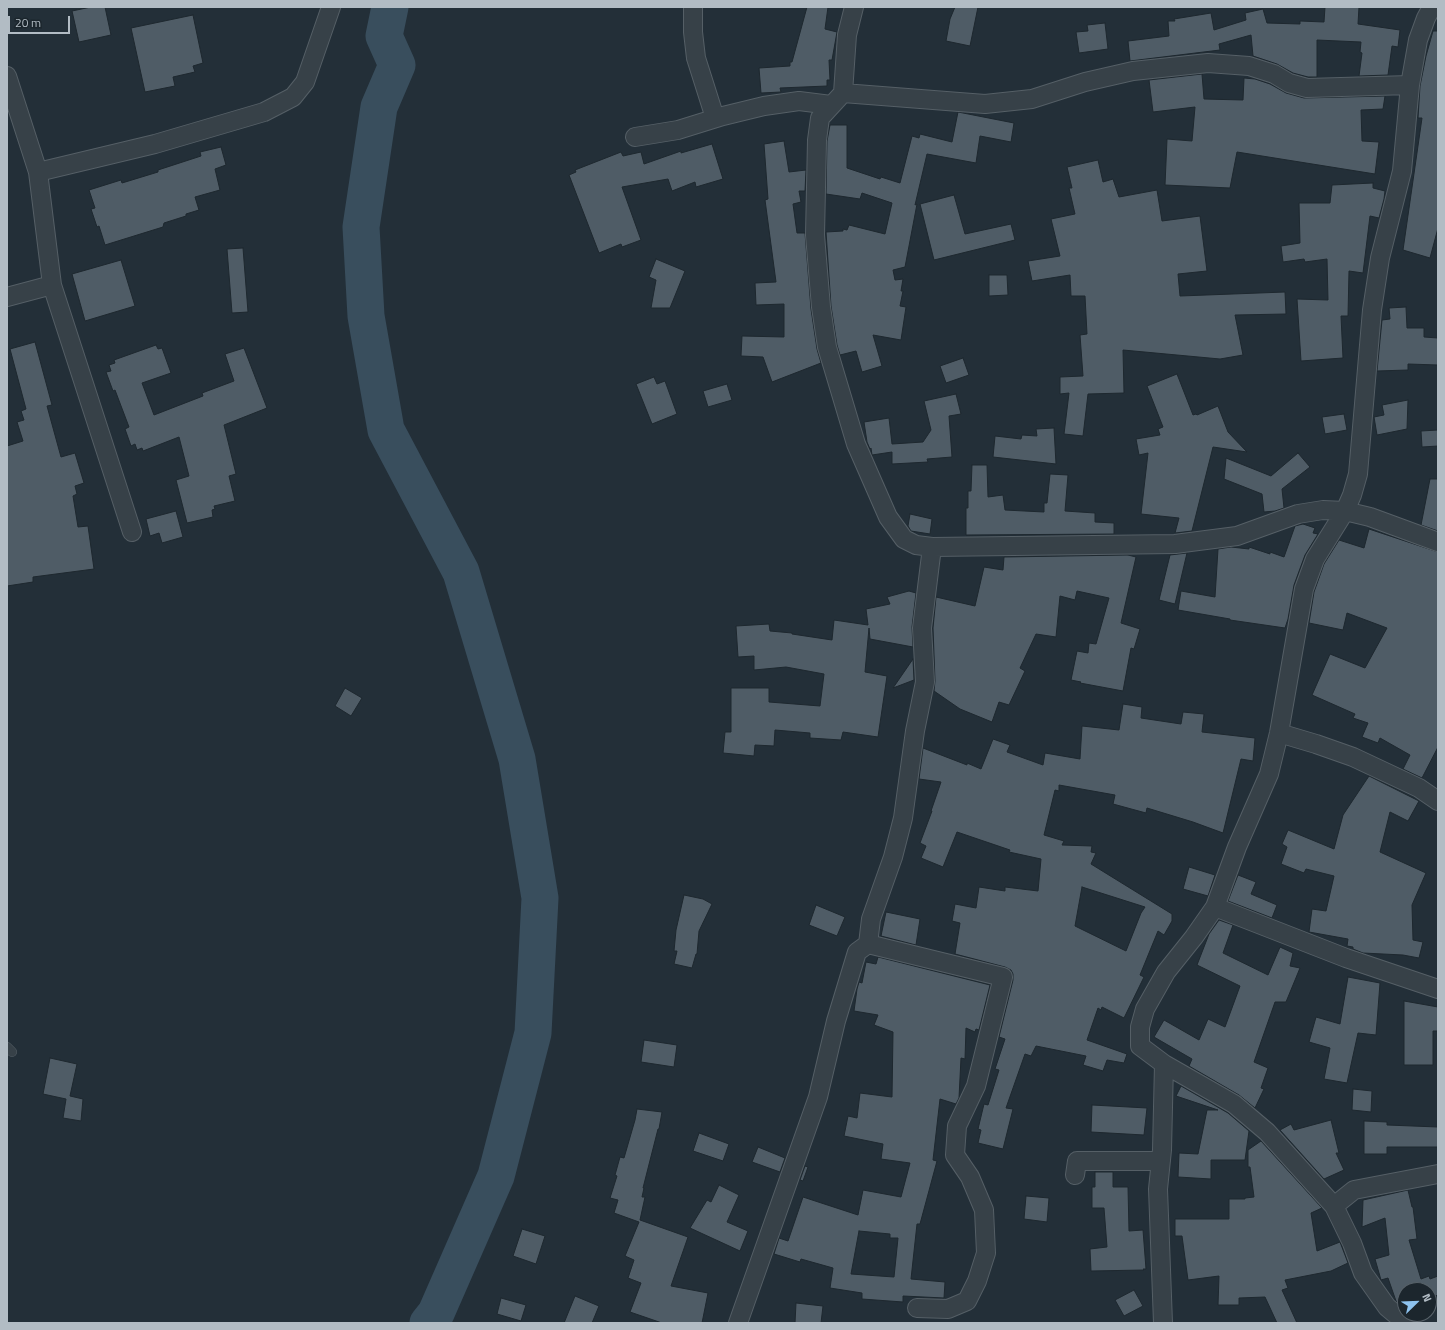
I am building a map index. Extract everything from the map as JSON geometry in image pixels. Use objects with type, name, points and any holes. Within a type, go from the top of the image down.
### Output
[{"type":"street","points":[[38,172],[155,144],[264,112],[293,97],[305,82],[331,7]]},
{"type":"street","points":[[693,7],[693,32],[696,58],[715,118]]},
{"type":"street","points":[[854,7],[837,99],[820,118],[817,140],[815,235],[821,307],[827,347],[856,444],[888,517],[904,539],[916,545],[932,547],[1175,544],[1237,536],[1298,514],[1323,510],[1345,511],[1370,518],[1438,542]]},
{"type":"street","points":[[1406,1323],[1387,1307],[1363,1273],[1352,1243],[1334,1206],[1267,1132],[1234,1104],[1164,1064],[1140,1046],[1140,1027],[1145,1009],[1166,972],[1215,908],[1237,847],[1269,774],[1279,733],[1304,589],[1315,559],[1345,511],[1352,495],[1358,474],[1372,310],[1380,258],[1402,171],[1410,85],[1418,40],[1426,18],[1432,7]]},
{"type":"street","points":[[635,137],[678,130],[715,118],[764,106],[799,101],[837,99],[985,104],[1032,99],[1085,82],[1133,71],[1208,63],[1249,66],[1274,74],[1289,83],[1307,88],[1410,85]]},
{"type":"street","points":[[7,76],[38,172],[52,285],[132,532]]},
{"type":"street","points":[[7,297],[52,285]]},
{"type":"street","points":[[738,1323],[818,1097],[836,1021],[857,952],[868,944],[871,919],[893,857],[903,818],[915,731],[925,682],[922,628],[932,547]]},
{"type":"street","points":[[1279,733],[1353,757],[1419,788],[1438,801]]},
{"type":"street","points":[[1215,908],[1346,958],[1438,989]]},
{"type":"street","points":[[868,944],[1003,977],[976,1086],[957,1126],[955,1155],[970,1177],[984,1210],[986,1253],[977,1281],[967,1301],[948,1309],[917,1308]]},
{"type":"street","points":[[1163,1323],[1158,1189],[1161,1160],[1164,1064]]},
{"type":"street","points":[[1075,1175],[1077,1161],[1161,1160]]},
{"type":"street","points":[[1334,1206],[1354,1190],[1438,1174]]},
{"type":"building","points":[[91,7],[105,7],[111,35],[79,42],[72,11]]},
{"type":"building","points":[[807,7],[828,7],[825,29],[837,32],[832,60],[829,60],[830,80],[827,80],[827,86],[780,88],[781,92],[761,93],[759,68],[790,66]]},
{"type":"building","points":[[955,7],[978,7],[970,46],[946,41],[950,19]]},
{"type":"building","points":[[1325,7],[1359,7],[1358,24],[1400,30],[1398,47],[1392,46],[1388,75],[1359,76],[1362,53],[1360,52],[1361,42],[1317,40],[1317,77],[1308,77],[1293,73],[1277,64],[1253,56],[1251,35],[1219,44],[1220,50],[1130,61],[1128,41],[1169,36],[1168,21],[1175,21],[1174,19],[1211,13],[1214,30],[1246,20],[1245,13],[1263,9],[1267,23],[1300,24],[1300,21],[1324,22]]},
{"type":"building","points":[[193,15],[203,63],[193,66],[195,72],[173,77],[175,86],[145,92],[131,28]]},
{"type":"building","points":[[1105,23],[1108,49],[1079,53],[1076,32],[1088,31],[1087,25]]},
{"type":"building","points":[[1433,31],[1438,31],[1438,228],[1430,258],[1403,250],[1422,118],[1418,118],[1420,86]]},
{"type":"building","points":[[1202,74],[1204,99],[1243,100],[1244,78],[1255,79],[1270,84],[1286,93],[1304,98],[1385,96],[1383,109],[1361,110],[1362,141],[1379,142],[1375,174],[1237,152],[1230,188],[1165,185],[1167,139],[1192,141],[1195,107],[1153,112],[1149,80]]},
{"type":"building","points":[[958,112],[1014,123],[1011,142],[980,136],[976,163],[927,154],[915,205],[917,204],[905,267],[893,270],[895,280],[903,279],[901,291],[903,291],[900,306],[906,307],[901,340],[873,335],[882,366],[862,372],[856,351],[840,355],[837,345],[831,306],[826,232],[843,231],[843,229],[847,230],[849,225],[885,234],[892,203],[862,193],[860,199],[826,194],[827,141],[830,125],[847,125],[847,168],[880,179],[881,177],[900,183],[912,136],[919,138],[920,134],[952,142]]},
{"type":"building","points":[[784,141],[789,172],[806,170],[805,191],[799,191],[801,202],[793,204],[797,233],[805,233],[811,309],[817,349],[821,363],[772,382],[763,357],[741,356],[742,336],[784,337],[784,304],[756,305],[755,283],[776,282],[765,200],[768,199],[764,144]]},
{"type":"building","points":[[712,144],[723,179],[696,187],[695,182],[672,191],[668,179],[622,187],[641,240],[622,247],[621,244],[599,253],[569,175],[576,172],[575,170],[621,152],[623,156],[641,152],[644,164],[681,151],[681,153]]},
{"type":"building","points":[[221,147],[226,165],[215,169],[220,190],[195,197],[199,210],[164,223],[163,227],[105,245],[99,226],[97,227],[91,209],[95,208],[89,190],[121,180],[122,183],[158,172],[158,170],[201,156],[200,152]]},
{"type":"building","points":[[1098,160],[1103,182],[1113,179],[1119,197],[1157,190],[1162,221],[1200,216],[1207,271],[1178,274],[1180,296],[1285,292],[1286,314],[1235,315],[1243,355],[1220,359],[1123,350],[1124,393],[1088,394],[1083,436],[1064,434],[1069,393],[1060,394],[1060,377],[1083,376],[1080,335],[1087,334],[1085,296],[1071,296],[1070,275],[1032,281],[1028,261],[1060,256],[1051,219],[1075,214],[1069,188],[1072,188],[1067,167]]},
{"type":"building","points":[[1373,183],[1373,188],[1385,191],[1384,199],[1379,218],[1370,216],[1363,273],[1349,271],[1348,316],[1341,316],[1343,358],[1301,361],[1297,299],[1328,300],[1327,259],[1305,262],[1304,259],[1283,262],[1281,246],[1300,243],[1299,203],[1330,203],[1332,185]]},
{"type":"building","points":[[954,195],[965,234],[1011,224],[1015,240],[934,260],[920,204]]},
{"type":"building","points":[[243,248],[248,312],[232,313],[227,249]]},
{"type":"building","points":[[656,259],[685,271],[670,308],[651,308],[656,280],[649,277]]},
{"type":"building","points":[[121,260],[135,306],[85,321],[72,274]]},
{"type":"building","points":[[989,275],[1007,275],[1008,295],[989,296]]},
{"type":"building","points":[[1406,307],[1407,328],[1424,328],[1424,337],[1438,338],[1438,365],[1408,364],[1408,370],[1377,371],[1382,320],[1390,319],[1389,308]]},
{"type":"building","points":[[35,342],[52,405],[47,406],[61,457],[75,453],[84,483],[75,486],[77,494],[73,496],[78,527],[88,526],[94,569],[33,577],[33,582],[7,586],[7,446],[23,441],[17,422],[24,420],[21,411],[26,409],[10,349]]},
{"type":"building","points":[[156,345],[158,349],[162,348],[171,373],[142,383],[154,415],[203,396],[202,393],[234,381],[225,354],[244,348],[267,408],[224,425],[236,474],[229,476],[235,501],[214,506],[215,509],[212,510],[213,517],[187,523],[176,480],[189,476],[179,437],[143,451],[142,448],[137,450],[135,444],[131,446],[125,429],[129,427],[115,390],[113,391],[106,372],[111,371],[109,365],[115,363],[114,360]]},
{"type":"building","points":[[963,358],[969,375],[946,383],[940,366]]},
{"type":"building","points":[[1177,374],[1193,415],[1197,415],[1218,406],[1228,432],[1247,452],[1213,447],[1192,531],[1175,533],[1179,518],[1141,514],[1148,453],[1139,455],[1136,439],[1160,435],[1158,429],[1163,427],[1147,386]]},
{"type":"building","points":[[654,377],[657,384],[665,381],[677,414],[652,424],[636,384]]},
{"type":"building","points":[[727,384],[732,400],[708,407],[703,391]]},
{"type":"building","points":[[956,394],[961,414],[949,416],[952,457],[927,459],[928,462],[892,464],[892,452],[872,455],[871,448],[870,449],[867,442],[864,422],[889,418],[892,444],[923,442],[931,430],[924,401]]},
{"type":"building","points":[[1408,400],[1407,429],[1377,435],[1374,417],[1384,415],[1382,405]]},
{"type":"building","points":[[1344,414],[1347,430],[1325,434],[1322,417]]},
{"type":"building","points":[[1054,428],[1056,464],[993,457],[995,436],[1021,439],[1022,435],[1037,436],[1036,429]]},
{"type":"building","points":[[1438,430],[1438,446],[1422,447],[1421,431]]},
{"type":"building","points":[[1298,453],[1310,467],[1282,489],[1284,508],[1264,512],[1262,494],[1224,479],[1226,458],[1271,476]]},
{"type":"building","points":[[972,465],[987,465],[988,497],[1003,495],[1005,510],[1044,512],[1044,503],[1047,503],[1050,474],[1068,475],[1065,511],[1095,513],[1095,522],[1114,523],[1114,534],[966,535],[966,508],[968,508],[968,491],[971,491]]},
{"type":"building","points":[[1430,479],[1438,479],[1438,531],[1421,525]]},
{"type":"building","points":[[176,511],[183,537],[162,543],[159,533],[150,536],[146,519]]},
{"type":"building","points":[[910,514],[932,519],[930,534],[911,531],[908,526]]},
{"type":"building","points":[[1303,524],[1315,528],[1313,533],[1318,534],[1305,555],[1294,585],[1285,628],[1230,620],[1178,610],[1181,591],[1215,597],[1218,549],[1231,547],[1249,549],[1249,547],[1284,557],[1295,526]]},
{"type":"building","points":[[1369,529],[1438,552],[1438,747],[1422,778],[1403,769],[1410,755],[1380,738],[1378,743],[1362,737],[1368,723],[1353,718],[1355,714],[1312,695],[1330,654],[1365,668],[1387,628],[1347,613],[1343,630],[1309,623],[1314,592],[1324,564],[1339,540],[1364,548]]},
{"type":"building","points":[[1187,553],[1175,604],[1159,600],[1170,555]]},
{"type":"building","points":[[1128,555],[1136,557],[1121,623],[1140,629],[1134,649],[1131,648],[1123,691],[1071,680],[1077,651],[1088,653],[1089,643],[1096,644],[1109,598],[1077,591],[1075,600],[1060,596],[1056,637],[1036,634],[1020,668],[1025,671],[1009,705],[999,702],[992,722],[960,709],[934,691],[933,628],[936,597],[975,606],[984,567],[1003,570],[1004,557]]},
{"type":"building","points":[[909,591],[916,593],[912,627],[913,647],[870,639],[869,628],[865,672],[887,676],[878,737],[843,732],[841,740],[810,738],[810,733],[775,730],[774,746],[755,745],[754,756],[723,753],[725,732],[731,732],[731,688],[769,688],[769,702],[820,706],[824,674],[786,667],[754,670],[754,656],[738,657],[736,626],[769,624],[770,631],[832,640],[834,620],[868,625],[866,609],[890,604],[887,597]]},
{"type":"building","points":[[913,659],[914,680],[893,688]]},
{"type":"building","points":[[345,688],[362,698],[351,716],[335,706]]},
{"type":"building","points":[[1123,704],[1142,707],[1141,718],[1181,724],[1183,712],[1204,714],[1202,732],[1255,738],[1253,761],[1241,759],[1223,833],[1147,808],[1146,813],[1113,804],[1115,795],[1059,785],[1059,791],[1055,790],[1044,835],[1064,841],[1062,845],[1092,846],[1091,852],[1096,853],[1091,864],[1172,914],[1172,921],[1164,935],[1158,931],[1140,975],[1144,977],[1124,1018],[1102,1007],[1101,1010],[1098,1008],[1087,1040],[1127,1054],[1124,1063],[1107,1060],[1103,1071],[1083,1065],[1086,1056],[1036,1046],[1031,1056],[1025,1054],[1006,1108],[1013,1109],[1003,1149],[978,1143],[981,1130],[978,1129],[984,1104],[988,1105],[999,1070],[995,1069],[1005,1039],[999,1037],[1013,980],[1013,974],[1011,970],[1005,967],[955,954],[960,923],[952,921],[955,904],[976,908],[979,887],[1005,891],[1005,887],[1038,891],[1041,859],[1009,852],[1010,850],[957,832],[943,867],[921,858],[926,846],[920,843],[941,782],[919,779],[923,748],[981,769],[993,739],[1010,745],[1007,752],[1043,765],[1045,753],[1080,759],[1082,726],[1119,730]],"holes":[[[1082,887],[1145,907],[1141,913],[1126,951],[1075,926]]]},
{"type":"building","points":[[1369,776],[1419,801],[1408,821],[1390,812],[1380,852],[1426,873],[1412,905],[1413,940],[1423,942],[1419,958],[1403,955],[1363,953],[1353,949],[1353,947],[1347,946],[1348,939],[1309,932],[1312,909],[1326,911],[1334,876],[1306,869],[1304,873],[1281,864],[1287,847],[1282,844],[1288,830],[1334,849],[1343,815]]},
{"type":"building","points":[[1189,867],[1215,875],[1208,896],[1183,889]]},
{"type":"building","points":[[1238,875],[1256,882],[1251,894],[1277,905],[1272,918],[1228,901]]},
{"type":"building","points":[[684,895],[703,899],[712,904],[699,931],[697,954],[692,968],[674,964],[677,951],[674,951],[676,930]]},
{"type":"building","points":[[816,905],[845,917],[837,936],[809,925]]},
{"type":"building","points":[[886,912],[920,919],[916,945],[881,936]]},
{"type":"building","points":[[1219,920],[1233,925],[1223,953],[1268,975],[1280,947],[1293,953],[1290,966],[1300,968],[1286,1002],[1275,1002],[1254,1062],[1268,1068],[1261,1088],[1264,1089],[1255,1108],[1239,1095],[1189,1066],[1192,1059],[1154,1037],[1164,1020],[1199,1040],[1208,1019],[1225,1027],[1240,986],[1197,965],[1209,934]]},
{"type":"building","points":[[878,957],[990,985],[979,1030],[976,1029],[975,1032],[966,1028],[965,1059],[961,1058],[959,1098],[956,1104],[940,1099],[933,1160],[937,1161],[920,1224],[917,1224],[911,1279],[945,1282],[944,1298],[903,1296],[903,1302],[862,1299],[862,1293],[830,1288],[833,1268],[801,1259],[800,1262],[774,1254],[779,1238],[788,1241],[803,1197],[858,1215],[863,1190],[901,1197],[910,1163],[881,1159],[883,1144],[844,1136],[848,1116],[857,1118],[860,1093],[892,1097],[893,1032],[874,1025],[878,1015],[854,1011],[857,989],[859,982],[862,983],[866,962],[876,964]],"holes":[[[859,1231],[890,1234],[890,1238],[898,1238],[894,1277],[851,1274]]]},
{"type":"building","points":[[1348,977],[1380,983],[1376,1035],[1358,1033],[1347,1083],[1324,1079],[1330,1048],[1309,1042],[1316,1017],[1340,1024]]},
{"type":"building","points":[[1404,1001],[1438,1007],[1438,1031],[1433,1031],[1433,1065],[1404,1065]]},
{"type":"building","points":[[644,1040],[677,1045],[674,1067],[641,1062]]},
{"type":"building","points":[[50,1058],[77,1064],[70,1096],[83,1099],[81,1121],[63,1118],[66,1099],[43,1094]]},
{"type":"building","points":[[1181,1086],[1228,1113],[1249,1131],[1245,1160],[1211,1160],[1211,1179],[1178,1177],[1179,1153],[1198,1154],[1207,1110],[1218,1110],[1176,1096]]},
{"type":"building","points":[[1353,1089],[1372,1091],[1371,1112],[1352,1110]]},
{"type":"building","points":[[1092,1105],[1147,1108],[1144,1135],[1091,1132]]},
{"type":"building","points":[[637,1109],[662,1112],[659,1129],[643,1188],[642,1197],[645,1197],[640,1220],[688,1237],[671,1286],[708,1293],[702,1323],[662,1323],[630,1312],[641,1283],[628,1278],[634,1260],[625,1256],[639,1222],[614,1213],[618,1200],[610,1198],[617,1176],[615,1175],[620,1157],[624,1158]]},
{"type":"building","points":[[1331,1120],[1339,1153],[1336,1153],[1344,1170],[1324,1179],[1280,1130],[1291,1124],[1294,1130]]},
{"type":"building","points":[[1364,1121],[1387,1122],[1387,1125],[1438,1127],[1438,1147],[1387,1147],[1387,1154],[1364,1154]]},
{"type":"building","points":[[699,1133],[729,1144],[723,1161],[693,1151]]},
{"type":"building","points":[[1261,1141],[1322,1208],[1311,1213],[1317,1251],[1340,1242],[1348,1263],[1331,1271],[1285,1280],[1288,1288],[1282,1290],[1297,1323],[1277,1323],[1265,1297],[1239,1298],[1239,1305],[1218,1305],[1219,1276],[1188,1280],[1182,1236],[1175,1236],[1175,1219],[1229,1219],[1229,1199],[1245,1199],[1254,1197],[1250,1167],[1248,1167],[1248,1150]]},
{"type":"building","points":[[758,1147],[785,1158],[780,1172],[752,1162]]},
{"type":"building","points":[[805,1166],[808,1167],[803,1181],[800,1180]]},
{"type":"building","points":[[1095,1172],[1113,1172],[1113,1187],[1128,1187],[1129,1231],[1143,1230],[1146,1269],[1091,1271],[1090,1249],[1107,1247],[1104,1208],[1092,1208],[1092,1187],[1095,1187]]},
{"type":"building","points":[[719,1185],[739,1195],[727,1222],[748,1231],[740,1251],[690,1228],[707,1200],[711,1202]]},
{"type":"building","points":[[1408,1190],[1413,1207],[1417,1239],[1409,1240],[1421,1279],[1429,1276],[1430,1279],[1438,1276],[1438,1295],[1437,1282],[1397,1282],[1397,1302],[1396,1301],[1388,1278],[1381,1280],[1375,1259],[1389,1255],[1385,1218],[1362,1227],[1363,1200]]},
{"type":"building","points":[[1026,1196],[1049,1198],[1047,1222],[1024,1219]]},
{"type":"building","points":[[522,1229],[545,1236],[536,1264],[513,1256]]},
{"type":"building","points":[[1134,1290],[1143,1306],[1124,1316],[1115,1300]]},
{"type":"building","points":[[575,1296],[599,1306],[592,1323],[564,1323]]},
{"type":"building","points":[[501,1298],[526,1305],[521,1321],[497,1314]]},
{"type":"building","points":[[796,1303],[823,1306],[821,1323],[795,1323]]},
{"type":"waterway","points":[[390,7],[384,36],[397,65],[379,107],[361,227],[366,316],[386,430],[461,572],[517,759],[540,898],[533,1033],[496,1176],[436,1313],[428,1323]]}]
